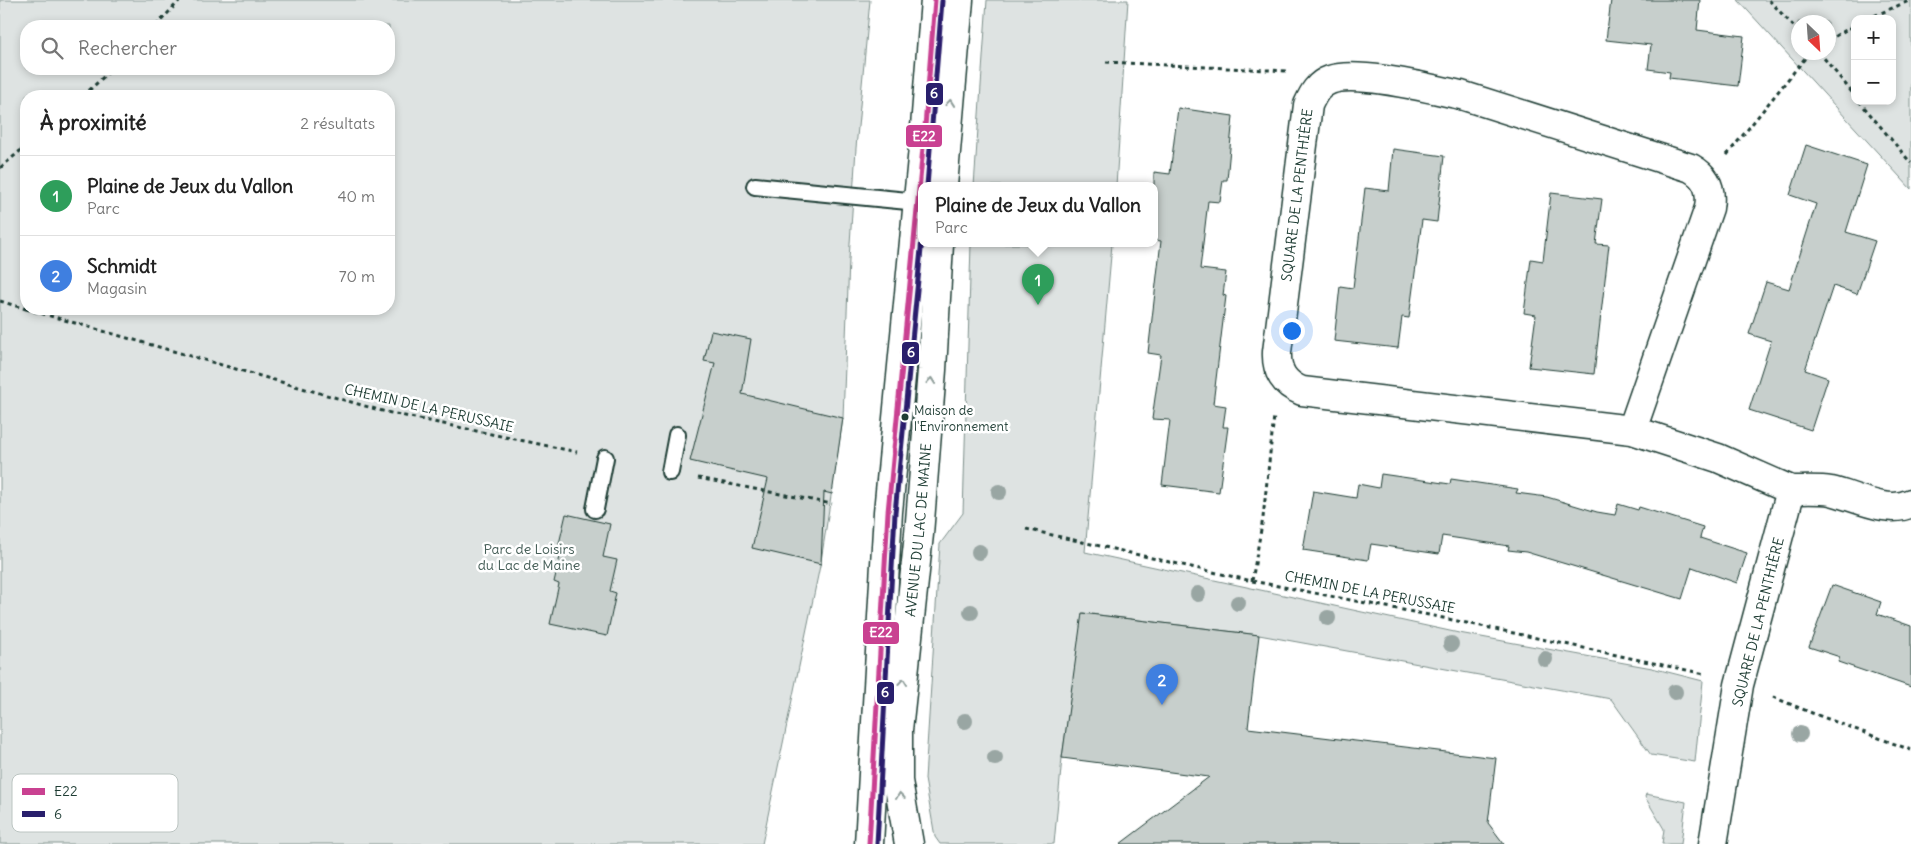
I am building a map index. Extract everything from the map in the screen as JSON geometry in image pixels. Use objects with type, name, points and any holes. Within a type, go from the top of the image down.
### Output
[{"type":"street","points":[[920,182],[935,0]]},
{"type":"street","points":[[943,182],[959,0]]},
{"type":"street","name":"SQUARE DE LA PENTHIÈRE","points":[[1632,430],[1709,208],[1710,190],[1699,172],[1461,95],[1384,80],[1343,77],[1330,79],[1320,85],[1312,94],[1308,105],[1276,362],[1279,372],[1285,381],[1293,387],[1302,391],[1632,430],[1718,458],[1791,490],[1830,491],[1873,504],[1905,506],[1911,503]]},
{"type":"street","points":[[869,844],[888,512],[918,202]]},
{"type":"street","name":"AVENUE DU LAC DE MAINE","points":[[909,844],[898,782],[898,730],[919,525],[932,370],[939,247]]},
{"type":"street","name":"SQUARE DE LA PENTHIÈRE","points":[[1714,844],[1739,685],[1791,490]]},
{"type":"lane","points":[[755,186],[918,202]]},
{"type":"lane","points":[[670,472],[677,435]]},
{"type":"lane","points":[[595,509],[604,458]]},
{"type":"path","points":[[162,20],[180,0]]},
{"type":"path","points":[[1769,0],[1791,24]]},
{"type":"path","points":[[1876,15],[1911,0]]},
{"type":"path","points":[[1836,36],[1851,27]]},
{"type":"path","points":[[1726,156],[1804,60]]},
{"type":"path","points":[[1826,60],[1851,91]]},
{"type":"path","points":[[1106,62],[1290,72]]},
{"type":"path","points":[[89,90],[106,75]]},
{"type":"path","points":[[1862,105],[1911,163]]},
{"type":"path","points":[[0,168],[20,151]]},
{"type":"path","name":"CHEMIN DE LA PERUSSAIE","points":[[0,301],[20,307]]},
{"type":"path","name":"CHEMIN DE LA PERUSSAIE","points":[[47,315],[386,412],[604,458]]},
{"type":"path","points":[[1252,581],[1263,518],[1273,442],[1275,408]]},
{"type":"path","points":[[670,472],[832,504]]},
{"type":"path","name":"CHEMIN DE LA PERUSSAIE","points":[[1026,529],[1252,581],[1444,618],[1710,675]]},
{"type":"path","points":[[1770,695],[1812,713],[1911,750]]},
{"type":"green space","name":"Parc de Loisirs du Lac de Maine","points":[[0,0],[870,0],[856,148],[849,260],[843,418],[821,561],[762,844],[0,844]]},
{"type":"green space","points":[[987,0],[1128,0],[1116,182],[974,182]]},
{"type":"green space","points":[[1738,0],[1911,0],[1911,189],[1793,60],[1836,60],[1836,15],[1791,15],[1791,58]]},
{"type":"green space","points":[[971,247],[1112,247],[1085,552],[1459,633],[1652,668],[1703,681],[1695,762],[1651,755],[1611,699],[1259,635],[1083,613],[1062,758],[1054,844],[940,844],[935,837],[925,779],[940,544],[963,513]]},
{"type":"green space","points":[[1646,794],[1686,802],[1681,844],[1662,844],[1664,829],[1645,797]]},
{"type":"building","points":[[1611,0],[1700,0],[1697,30],[1744,36],[1738,86],[1669,78],[1670,72],[1648,69],[1651,45],[1606,40]]},
{"type":"building","points":[[1178,108],[1233,116],[1227,180],[1223,180],[1220,202],[1208,201],[1200,269],[1226,272],[1223,295],[1226,296],[1213,404],[1226,406],[1223,427],[1228,427],[1219,492],[1162,485],[1170,420],[1152,419],[1161,355],[1148,353],[1161,241],[1158,241],[1158,182],[1154,182],[1154,172],[1170,174]]},
{"type":"building","points":[[1806,145],[1867,165],[1846,232],[1875,241],[1857,294],[1833,286],[1805,370],[1828,378],[1811,430],[1749,410],[1771,341],[1749,334],[1766,282],[1789,289],[1816,204],[1790,195]]},
{"type":"building","points":[[1393,149],[1444,156],[1437,222],[1422,220],[1409,318],[1402,317],[1398,348],[1334,341],[1340,286],[1353,288],[1365,188],[1389,191]]},
{"type":"building","points":[[1551,193],[1602,199],[1596,244],[1609,245],[1594,374],[1529,367],[1536,315],[1524,313],[1531,259],[1543,261]]},
{"type":"building","points":[[711,331],[751,339],[742,394],[843,418],[832,494],[824,492],[821,564],[752,548],[768,479],[690,461],[715,363],[704,361]]},
{"type":"building","points":[[1381,474],[1450,484],[1451,479],[1518,489],[1516,493],[1547,497],[1597,512],[1615,515],[1618,504],[1638,510],[1639,507],[1703,527],[1700,538],[1747,553],[1737,583],[1692,567],[1682,599],[1526,552],[1508,550],[1509,546],[1442,536],[1439,554],[1371,544],[1368,560],[1303,550],[1313,491],[1356,498],[1358,484],[1379,488]]},
{"type":"building","points":[[566,514],[610,524],[603,557],[617,560],[610,591],[616,593],[607,636],[550,624],[559,584],[554,582],[562,548],[558,548]]},
{"type":"building","points":[[1832,585],[1881,602],[1877,614],[1911,626],[1911,687],[1838,662],[1840,657],[1809,647]]},
{"type":"building","points":[[1082,613],[1259,635],[1248,728],[1496,758],[1488,823],[1504,844],[1120,844],[1209,777],[1062,758]]},
{"type":"transit line","name":"E22","points":[[920,182],[935,0]]},
{"type":"transit line","name":"6","points":[[927,182],[942,1]]},
{"type":"transit line","name":"E22","points":[[869,844],[888,512],[918,200]]},
{"type":"transit line","name":"6","points":[[877,844],[895,513],[921,247]]},
{"type":"place","name":"Plaine de Jeux du Vallon","points":[[1038,305]]},
{"type":"place","name":"Maison de l'Environnement","points":[[905,417]]},
{"type":"place","name":"Schmidt","points":[[1162,705]]}]
